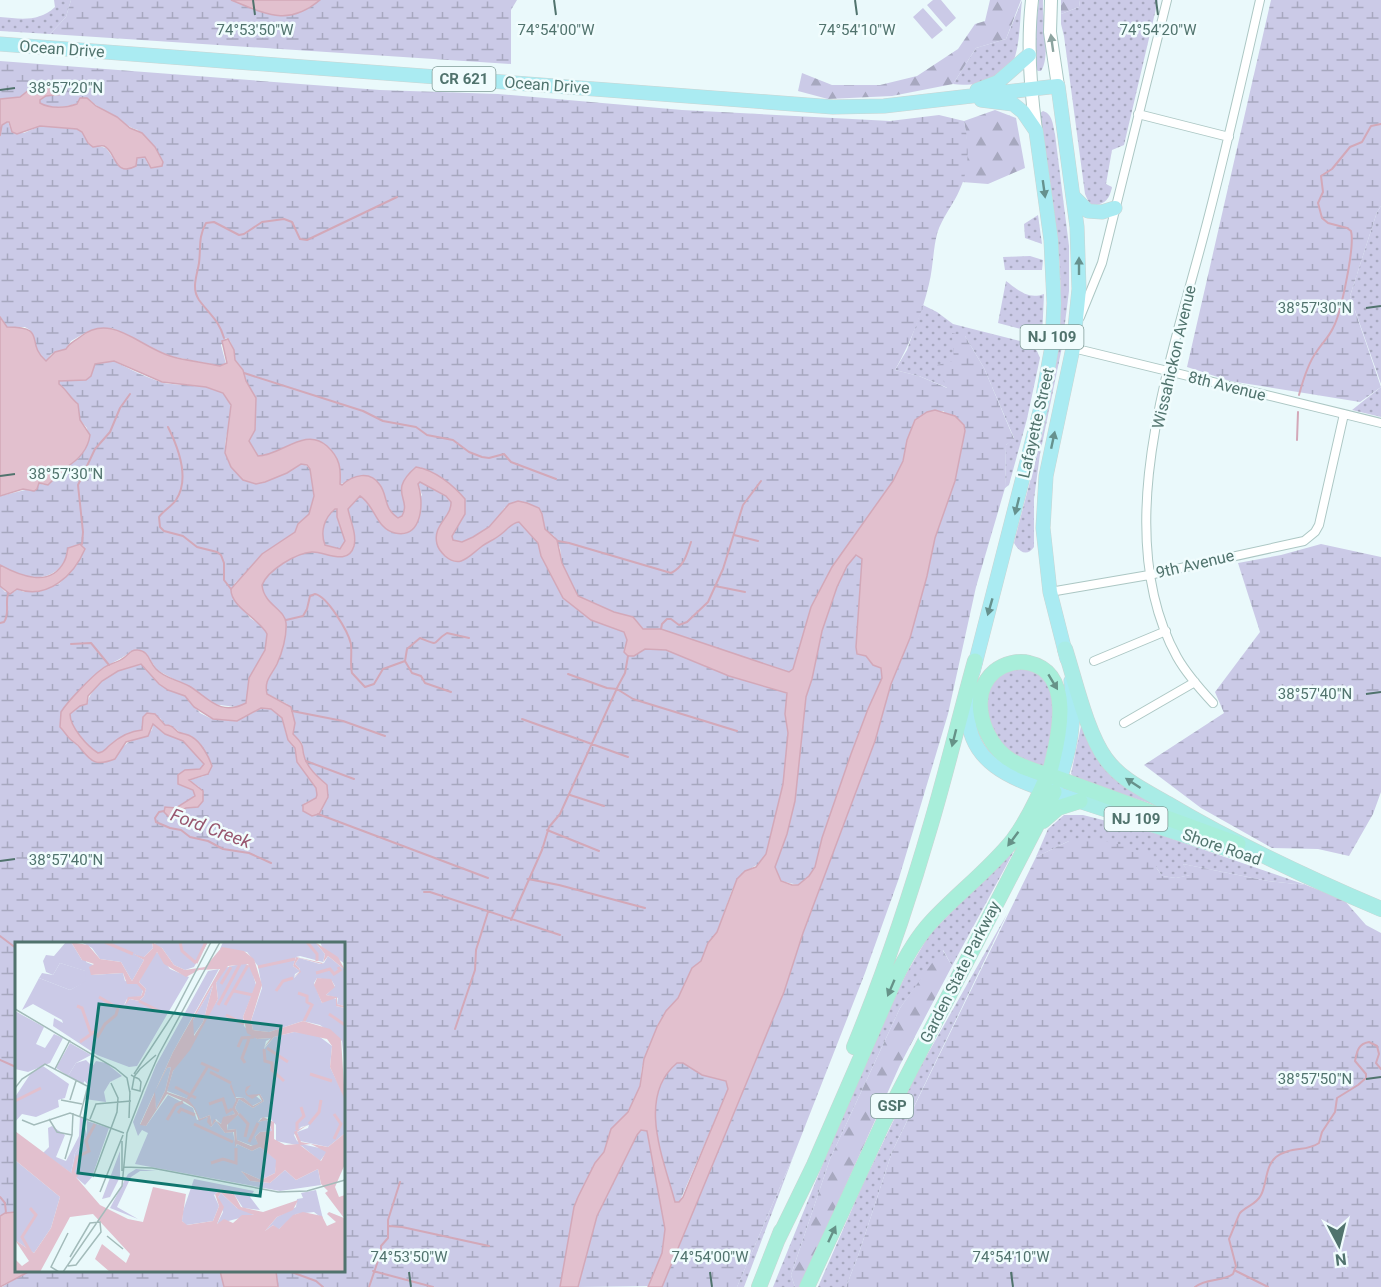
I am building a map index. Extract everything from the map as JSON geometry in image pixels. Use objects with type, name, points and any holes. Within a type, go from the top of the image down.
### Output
[{"type":"highway","name":"NJ 109","points":[[1065,649],[1096,742],[1112,767],[1134,784],[1238,844]]},
{"type":"highway","points":[[759,1287],[869,1009],[904,912],[937,805],[975,661]]},
{"type":"highway","points":[[778,1239],[814,1165],[895,979],[911,948],[931,922],[1012,841],[1051,784],[1059,724],[1057,686],[1050,675],[1034,664],[1019,662],[1008,664],[995,671],[986,685],[981,704],[983,724],[992,743],[1007,758],[1051,784],[1238,844]]},
{"type":"highway","name":"Garden State Parkway","points":[[807,1287],[904,1081],[1036,827],[1051,784]]},
{"type":"highway","points":[[1036,827],[1058,808],[1080,801]]},
{"type":"highway","name":"Shore Road","points":[[1080,801],[1299,873]]},
{"type":"highway","name":"Shore Road","points":[[1238,844],[1381,909]]},
{"type":"main road","name":"Lafayette Street","points":[[975,661],[1038,423],[1052,346],[1054,303],[1052,255],[1030,89],[1032,0]]},
{"type":"main road","name":"Lafayette Street","points":[[1050,0],[1050,32],[1074,197],[1079,257],[1073,348],[1045,490],[1044,540],[1050,592],[1065,649]]},
{"type":"main road","name":"Ocean Drive","points":[[0,44],[833,107],[884,106],[1058,86]]},
{"type":"main road","points":[[958,98],[998,82],[1029,56]]},
{"type":"main road","points":[[958,98],[1013,104],[1023,112],[1036,131]]},
{"type":"main road","points":[[1074,197],[1088,211],[1102,212],[1115,208]]},
{"type":"main road","name":"Garden State Parkway","points":[[1051,784],[1069,744],[1072,717],[1071,685],[1065,649]]},
{"type":"main road","name":"NJ 109","points":[[975,661],[968,710],[971,732],[977,747],[990,763],[1003,772],[1051,784]]},
{"type":"main road","name":"Shore Road","points":[[1051,784],[1080,801]]},
{"type":"street","points":[[1076,325],[1099,274],[1167,0]]},
{"type":"street","name":"Wissahickon Avenue","points":[[1213,703],[1177,657],[1154,597],[1149,575],[1145,530],[1147,497],[1151,459],[1168,371],[1229,136],[1260,0]]},
{"type":"street","points":[[1138,114],[1229,136]]},
{"type":"street","name":"8th Avenue","points":[[1073,348],[1381,423]]},
{"type":"street","name":"9th Avenue","points":[[1050,592],[1149,575],[1304,541],[1316,532],[1344,414]]},
{"type":"street","points":[[1094,661],[1166,631]]},
{"type":"street","points":[[1124,723],[1195,682]]},
{"type":"green space","points":[[54,0],[71,0],[66,17],[50,34],[0,31],[0,17],[22,19],[43,15],[55,7]]},
{"type":"green space","points":[[71,0],[231,0],[266,13],[287,15],[309,8],[320,0],[517,0],[511,10],[511,64],[50,34],[66,17]]},
{"type":"green space","points":[[933,0],[941,0],[956,18],[946,27],[927,5]]},
{"type":"green space","points":[[990,0],[1021,0],[1006,39],[976,48],[953,84],[892,96],[828,99],[798,91],[802,73],[832,85],[880,85],[917,76],[958,49],[975,24],[985,21]]},
{"type":"green space","points":[[1022,0],[1017,48],[1013,62],[1008,69],[987,81],[953,84],[976,48],[1006,39]]},
{"type":"green space","points":[[1039,0],[1043,0],[1046,47],[1041,71],[1036,69],[1035,35]]},
{"type":"green space","points":[[1061,0],[1080,0],[1079,7],[1061,14]]},
{"type":"green space","points":[[1080,0],[1158,0],[1124,145],[1112,150],[1106,184],[1112,187],[1111,192],[1105,201],[1095,205],[1090,205],[1085,194],[1061,24],[1061,14],[1079,7]]},
{"type":"green space","points":[[1271,0],[1381,0],[1381,206],[1377,212],[1350,296],[1381,387],[1360,402],[1230,381],[1187,367]]},
{"type":"green space","points":[[923,8],[943,30],[932,39],[913,17]]},
{"type":"green space","points":[[0,61],[380,90],[498,94],[682,110],[890,121],[939,115],[964,121],[968,155],[966,172],[957,195],[939,228],[923,306],[911,339],[895,370],[919,376],[947,388],[937,365],[954,361],[952,333],[965,336],[984,368],[1014,439],[1006,445],[1005,488],[976,587],[948,714],[899,878],[865,973],[795,1152],[737,1287],[662,1287],[784,992],[803,933],[875,741],[891,684],[910,638],[935,538],[955,481],[944,411],[927,412],[912,427],[903,461],[893,481],[832,567],[811,607],[793,669],[790,672],[643,629],[633,617],[614,612],[578,596],[562,563],[560,548],[554,536],[545,530],[543,518],[505,507],[490,526],[476,537],[461,541],[453,540],[452,536],[465,514],[465,499],[449,484],[426,470],[419,467],[404,481],[402,487],[405,509],[402,517],[398,518],[389,508],[379,485],[369,476],[340,484],[340,470],[336,457],[321,443],[303,440],[268,455],[258,456],[249,441],[255,430],[256,398],[246,381],[243,370],[235,360],[230,341],[226,338],[221,345],[226,364],[220,366],[170,356],[112,328],[85,333],[71,341],[66,349],[51,354],[47,361],[44,361],[37,353],[30,330],[25,327],[7,327],[0,317],[0,136],[2,125],[8,122],[11,130],[24,133],[40,126],[77,129],[82,132],[88,143],[106,148],[116,162],[123,167],[131,168],[137,164],[137,159],[140,157],[145,157],[148,165],[138,130],[91,101],[59,107],[40,103],[40,100],[46,96],[59,95],[63,88],[29,90],[20,97],[0,99]]},
{"type":"green space","points":[[995,110],[1016,118],[1025,168],[988,184],[962,182],[967,151],[964,121]]},
{"type":"green space","points":[[1043,111],[1051,117],[1055,134],[1069,246],[1069,291],[1062,347],[1040,454],[1034,499],[1034,547],[1026,553],[1018,549],[1014,543],[1052,390],[1061,311],[1056,225],[1040,113]]},
{"type":"green space","points":[[1381,206],[1381,384],[1350,296],[1377,212]]},
{"type":"green space","points":[[1038,215],[1042,244],[1025,238],[1024,224]]},
{"type":"green space","points":[[1030,256],[1043,260],[1042,270],[1005,270],[1003,257]]},
{"type":"green space","points":[[1006,281],[1028,295],[1044,294],[1042,338],[1025,330],[998,323]]},
{"type":"green space","points":[[923,305],[953,324],[1028,343],[1037,351],[1040,358],[1027,419],[1009,485],[1005,488],[1006,445],[1014,438],[984,368],[965,336],[954,362],[948,388],[919,376],[895,370],[907,350]]},
{"type":"green space","points":[[113,361],[164,383],[202,386],[221,392],[230,404],[231,413],[225,449],[231,467],[265,482],[297,466],[304,464],[310,469],[314,496],[309,514],[298,524],[291,537],[262,554],[248,572],[235,583],[232,596],[267,634],[265,650],[249,678],[246,703],[236,707],[212,704],[199,693],[157,670],[146,653],[131,651],[99,671],[66,706],[60,727],[84,752],[98,760],[115,759],[124,746],[152,730],[153,724],[165,734],[183,741],[204,764],[200,769],[191,769],[180,785],[193,790],[195,795],[184,804],[171,808],[174,816],[186,808],[198,807],[199,787],[189,780],[204,776],[209,759],[194,738],[170,725],[165,725],[160,718],[142,720],[142,730],[127,734],[98,753],[80,736],[73,725],[70,714],[80,706],[87,704],[94,689],[108,677],[124,668],[141,664],[159,684],[185,696],[200,713],[210,718],[234,721],[261,708],[271,709],[282,718],[286,734],[295,748],[298,762],[316,788],[316,798],[305,803],[327,801],[328,789],[324,782],[314,775],[304,757],[302,743],[293,734],[294,727],[287,704],[267,694],[268,681],[279,659],[284,617],[265,598],[262,585],[276,568],[298,555],[317,552],[341,556],[351,552],[355,537],[348,509],[360,496],[369,504],[384,525],[394,533],[422,495],[418,484],[420,482],[446,496],[451,502],[439,528],[437,540],[441,551],[450,560],[464,560],[498,537],[511,525],[519,522],[538,543],[541,556],[563,598],[591,620],[624,632],[627,640],[624,649],[634,656],[645,649],[667,650],[729,676],[787,694],[785,714],[788,733],[783,784],[766,854],[760,863],[748,870],[732,890],[717,932],[701,961],[692,968],[678,998],[666,1011],[642,1067],[640,1086],[628,1112],[611,1129],[604,1152],[595,1163],[588,1180],[560,1287],[278,1287],[276,1272],[345,1272],[345,942],[15,942],[15,1212],[0,1216],[0,586],[5,592],[14,592],[17,589],[24,592],[37,591],[59,584],[76,566],[84,547],[80,544],[67,550],[61,567],[42,577],[21,575],[0,565],[0,496],[38,487],[39,483],[47,484],[61,476],[65,468],[79,458],[89,440],[87,428],[80,420],[78,404],[59,384],[59,381],[86,380],[91,376],[95,364]]},
{"type":"green space","points":[[1381,387],[1381,417],[1352,410]]},
{"type":"green space","points":[[337,509],[337,517],[345,541],[340,549],[325,545],[322,535],[325,521]]},
{"type":"green space","points":[[1321,544],[1381,557],[1381,792],[1373,814],[1349,856],[1318,849],[1272,848],[1201,808],[1144,765],[1224,713],[1215,692],[1260,632],[1238,563]]},
{"type":"green space","points":[[856,555],[862,559],[857,654],[866,656],[873,664],[881,668],[882,678],[851,754],[822,838],[815,867],[809,876],[798,885],[781,881],[775,867],[787,834],[795,801],[806,697],[822,631],[837,587],[847,566]]},
{"type":"green space","points":[[1022,667],[1037,671],[1054,693],[1055,716],[1044,768],[1005,751],[985,712],[990,686],[998,675]]},
{"type":"green space","points":[[1081,726],[1158,806],[1077,779],[1071,774]]},
{"type":"green space","points":[[1064,815],[1083,815],[1158,834],[1306,885],[1268,881],[1183,864],[1191,875],[1176,878],[1162,876],[1156,867],[1069,841],[1036,857],[1048,829]]},
{"type":"green space","points":[[1094,839],[1127,846],[1156,858],[1156,867],[1162,876],[1176,878],[1190,875],[1183,864],[1268,881],[1306,885],[1344,900],[1366,925],[1381,933],[1381,1287],[846,1287],[892,1152],[1036,857],[1069,841]]},
{"type":"green space","points":[[1010,852],[1013,853],[952,966],[943,950],[900,1008],[830,1159],[791,1275],[795,1287],[773,1287],[860,1072],[906,974],[929,935]]},
{"type":"green space","points":[[1007,914],[892,1152],[846,1287],[818,1287],[862,1186],[914,1078]]},
{"type":"green space","points":[[942,949],[952,966],[900,1065],[800,1287],[795,1287],[791,1275],[830,1159],[900,1008]]},
{"type":"green space","points":[[677,1063],[683,1063],[702,1075],[726,1081],[728,1090],[679,1203],[675,1202],[660,1149],[655,1111],[658,1093],[665,1077]]},
{"type":"green space","points":[[644,1129],[647,1131],[665,1229],[662,1253],[648,1286],[578,1287],[597,1216],[637,1135]]},
{"type":"green space","points":[[795,1152],[744,1287],[737,1287]]},
{"type":"green space","points":[[27,1272],[220,1272],[224,1287],[2,1287]]},
{"type":"shaded area","points":[[231,0],[320,0],[298,13],[287,16],[255,10]]},
{"type":"shaded area","points":[[65,89],[63,94],[46,96],[40,100],[40,103],[63,107],[77,104],[80,98],[87,98],[130,128],[142,133],[155,147],[163,162],[162,166],[151,168],[145,157],[137,158],[136,166],[123,169],[108,149],[104,146],[93,147],[77,129],[40,126],[17,134],[12,132],[7,122],[2,125],[0,136],[0,99],[20,97],[29,90]]},
{"type":"shaded area","points":[[0,317],[7,327],[20,328],[32,333],[40,354],[46,361],[55,352],[66,349],[91,330],[103,328],[125,333],[170,356],[220,366],[227,363],[222,341],[228,339],[234,350],[235,360],[243,370],[246,381],[256,398],[255,430],[249,441],[258,456],[267,455],[302,440],[319,441],[331,450],[337,459],[340,468],[340,484],[356,477],[371,477],[380,485],[390,510],[398,518],[402,516],[404,510],[401,489],[407,476],[416,467],[430,471],[465,499],[465,514],[452,536],[453,540],[462,542],[489,527],[509,504],[518,501],[527,503],[539,508],[545,529],[557,540],[562,563],[578,596],[614,612],[633,617],[643,629],[661,629],[789,672],[793,669],[811,607],[832,567],[893,481],[903,461],[907,440],[915,420],[935,410],[955,416],[964,425],[965,431],[955,481],[935,538],[910,638],[891,684],[875,741],[803,933],[784,992],[662,1287],[648,1287],[662,1253],[665,1229],[647,1131],[641,1130],[637,1135],[597,1216],[578,1287],[560,1287],[574,1207],[595,1163],[604,1152],[611,1129],[628,1112],[640,1086],[644,1059],[657,1027],[666,1011],[678,998],[692,968],[701,961],[708,943],[717,932],[737,879],[745,871],[756,867],[766,854],[783,784],[788,733],[785,714],[787,693],[729,676],[666,650],[645,649],[634,656],[628,656],[624,652],[627,640],[624,632],[591,620],[563,598],[541,556],[538,543],[519,522],[511,525],[498,537],[464,560],[450,560],[439,549],[436,537],[439,526],[449,512],[451,502],[446,496],[420,482],[418,484],[421,509],[416,525],[411,530],[404,533],[389,531],[360,496],[348,509],[355,537],[354,546],[347,556],[317,552],[298,555],[276,568],[262,585],[266,597],[282,614],[286,623],[284,644],[267,682],[267,694],[291,707],[295,723],[293,734],[302,744],[309,767],[327,785],[328,797],[319,814],[312,816],[303,811],[303,805],[316,798],[316,788],[297,762],[295,748],[288,740],[282,718],[271,709],[261,708],[237,721],[213,719],[194,707],[185,696],[159,684],[141,664],[118,671],[102,681],[88,696],[87,704],[80,706],[70,714],[73,725],[80,736],[98,753],[125,735],[142,730],[143,717],[147,713],[155,714],[165,725],[171,726],[198,742],[212,766],[208,774],[189,780],[203,791],[203,801],[198,807],[186,808],[169,817],[164,812],[165,807],[176,808],[195,796],[193,790],[178,784],[178,775],[185,770],[200,769],[204,764],[183,741],[165,734],[153,724],[148,736],[126,742],[115,759],[99,763],[88,757],[60,727],[61,712],[98,672],[135,650],[144,652],[163,675],[189,686],[214,704],[228,708],[246,703],[249,678],[265,650],[267,634],[235,602],[231,589],[262,554],[295,532],[298,524],[309,514],[314,496],[310,469],[307,465],[301,464],[265,482],[256,484],[243,480],[231,467],[225,453],[231,405],[223,393],[206,387],[162,382],[114,361],[95,364],[91,376],[86,380],[59,381],[59,384],[78,404],[80,420],[90,435],[78,458],[65,468],[63,477],[53,480],[48,485],[39,483],[34,491],[23,489],[0,496]],"holes":[[[337,509],[337,517],[345,541],[340,549],[325,545],[323,535],[326,521]],[[856,555],[862,559],[857,654],[866,656],[873,665],[881,668],[882,678],[851,754],[822,838],[815,867],[809,876],[798,885],[792,885],[781,881],[775,867],[787,834],[795,801],[806,697],[822,631],[847,566]],[[677,1063],[683,1063],[702,1075],[726,1081],[728,1089],[679,1202],[675,1202],[656,1130],[655,1111],[658,1093],[665,1077]]]},
{"type":"shaded area","points":[[80,544],[85,549],[74,568],[67,576],[49,588],[28,592],[17,589],[10,594],[0,586],[0,565],[25,576],[51,575],[65,560],[68,548]]},
{"type":"shaded area","points":[[15,1212],[15,1272],[28,1272],[0,1287],[0,1216]]},
{"type":"shaded area","points":[[220,1272],[276,1272],[278,1287],[224,1287]]},
{"type":"waterway","points":[[1299,395],[1311,361],[1330,334],[1340,309],[1351,251],[1351,231],[1328,223],[1322,218],[1318,203],[1323,192],[1321,176],[1332,169],[1350,147],[1362,142],[1371,126],[1381,124]]},
{"type":"waterway","points":[[224,338],[217,322],[199,300],[195,291],[201,238],[206,223],[214,222],[239,235],[262,222],[284,219],[292,222],[300,239],[307,240],[397,197]]},
{"type":"waterway","points":[[244,373],[363,411],[383,421],[416,427],[427,435],[453,440],[469,452],[482,457],[489,458],[504,454],[511,462],[556,479]]},
{"type":"waterway","points":[[82,544],[83,532],[78,485],[95,449],[110,432],[120,408],[130,394]]},
{"type":"waterway","points":[[1297,440],[1298,412]]},
{"type":"waterway","points":[[168,427],[179,453],[182,483],[176,500],[159,517],[160,527],[164,531],[183,536],[197,547],[221,555],[224,563],[224,580],[231,589]]},
{"type":"waterway","points":[[661,629],[667,619],[679,625],[687,622],[708,602],[723,569],[743,505],[761,481]]},
{"type":"waterway","points":[[734,535],[758,541]]},
{"type":"waterway","points":[[558,541],[671,573],[682,564],[691,542]]},
{"type":"waterway","points":[[715,586],[745,592]]},
{"type":"waterway","points":[[0,623],[4,622],[7,616],[8,594]]},
{"type":"waterway","points":[[286,620],[303,616],[310,596],[315,594],[320,596],[331,607],[346,631],[351,644],[352,673],[365,687],[374,684],[383,669],[405,661]]},
{"type":"waterway","points":[[451,692],[425,683],[421,676],[412,673],[405,661],[407,649],[420,638],[436,643],[447,633],[469,638]]},
{"type":"waterway","points":[[71,644],[91,643],[109,665]]},
{"type":"waterway","points":[[511,920],[542,850],[549,827],[560,814],[625,673],[628,656]]},
{"type":"waterway","points":[[568,674],[607,688],[617,689],[633,699],[737,731]]},
{"type":"waterway","points":[[292,711],[343,721],[385,736]]},
{"type":"waterway","points":[[522,719],[628,757]]},
{"type":"waterway","points":[[306,761],[354,779]]},
{"type":"waterway","points":[[570,795],[604,806]]},
{"type":"waterway","name":"Ford Creek","points":[[164,811],[159,812],[155,818],[156,822],[181,830],[190,837],[208,841],[223,849],[249,853],[271,863]]},
{"type":"waterway","points":[[318,814],[488,878]]},
{"type":"waterway","points":[[547,830],[599,851]]},
{"type":"waterway","points":[[528,879],[645,908]]},
{"type":"waterway","points":[[424,892],[430,892],[560,935]]},
{"type":"waterway","points":[[455,1029],[475,970],[476,950],[488,912]]},
{"type":"waterway","points":[[0,936],[15,947]]},
{"type":"waterway","points":[[1195,1287],[1204,1282],[1233,1274],[1236,1266],[1229,1239],[1240,1213],[1259,1198],[1272,1161],[1287,1151],[1319,1143],[1322,1132],[1335,1112],[1337,1098],[1366,1078],[1366,1074],[1355,1061],[1357,1051],[1362,1044],[1369,1042],[1377,1046],[1379,1054],[1376,1063],[1381,1069]]},
{"type":"waterway","points":[[0,1060],[15,1067]]},
{"type":"waterway","points":[[369,1287],[381,1246],[388,1238],[388,1220],[400,1182]]},
{"type":"waterway","points":[[0,1197],[5,1203],[6,1213]]},
{"type":"waterway","points":[[389,1226],[489,1246]]},
{"type":"waterway","points":[[373,1271],[433,1287]]},
{"type":"waterway","points":[[1236,1271],[1268,1287]]},
{"type":"waterway","points":[[291,1272],[316,1281],[323,1287]]}]
